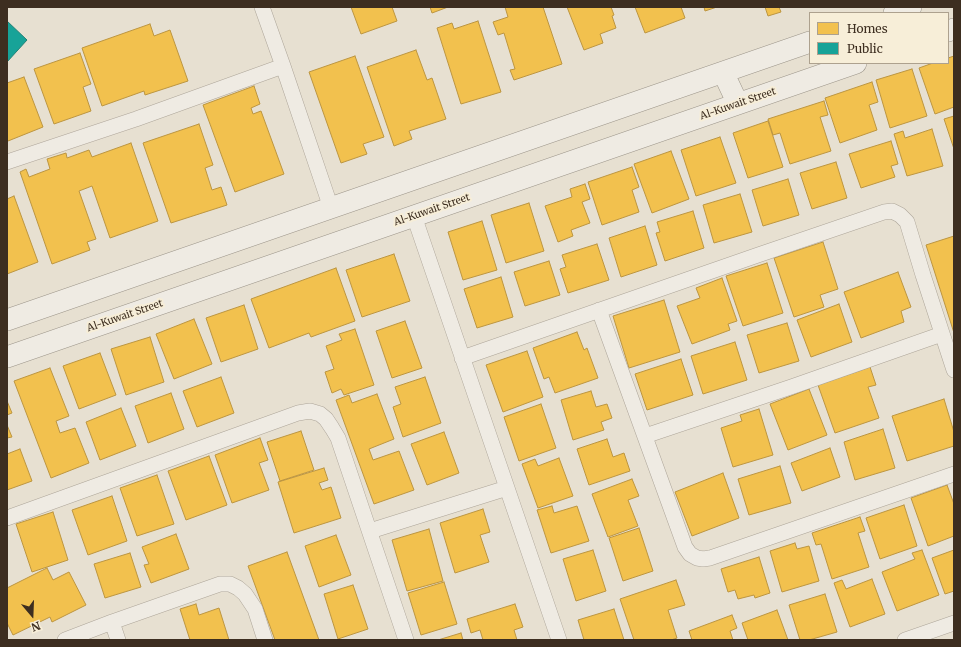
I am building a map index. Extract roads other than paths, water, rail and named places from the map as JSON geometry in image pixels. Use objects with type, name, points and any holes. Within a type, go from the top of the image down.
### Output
[{"type":"main road","points":[[897,12],[911,7]]},
{"type":"main road","points":[[7,320],[809,42]]},
{"type":"main road","name":"Al-Kuwait Street","points":[[7,357],[853,64]]},
{"type":"main road","points":[[723,72],[738,104]]},
{"type":"street","points":[[262,7],[331,208]]},
{"type":"street","points":[[7,162],[136,119],[283,66]]},
{"type":"street","points":[[462,358],[765,252],[884,212],[892,211],[900,214],[907,222],[954,370]]},
{"type":"street","points":[[414,216],[559,640]]},
{"type":"street","points":[[599,310],[685,548],[690,554],[697,558],[710,558],[954,474]]},
{"type":"street","points":[[645,436],[942,334]]},
{"type":"street","points":[[7,518],[298,413],[310,411],[320,414],[326,419],[338,438],[406,640]]},
{"type":"street","points":[[370,531],[507,488]]},
{"type":"street","points":[[65,640],[220,584],[230,584],[245,594],[255,609],[265,640]]},
{"type":"street","points":[[112,622],[118,640]]},
{"type":"street","points":[[905,640],[954,623]]}]
